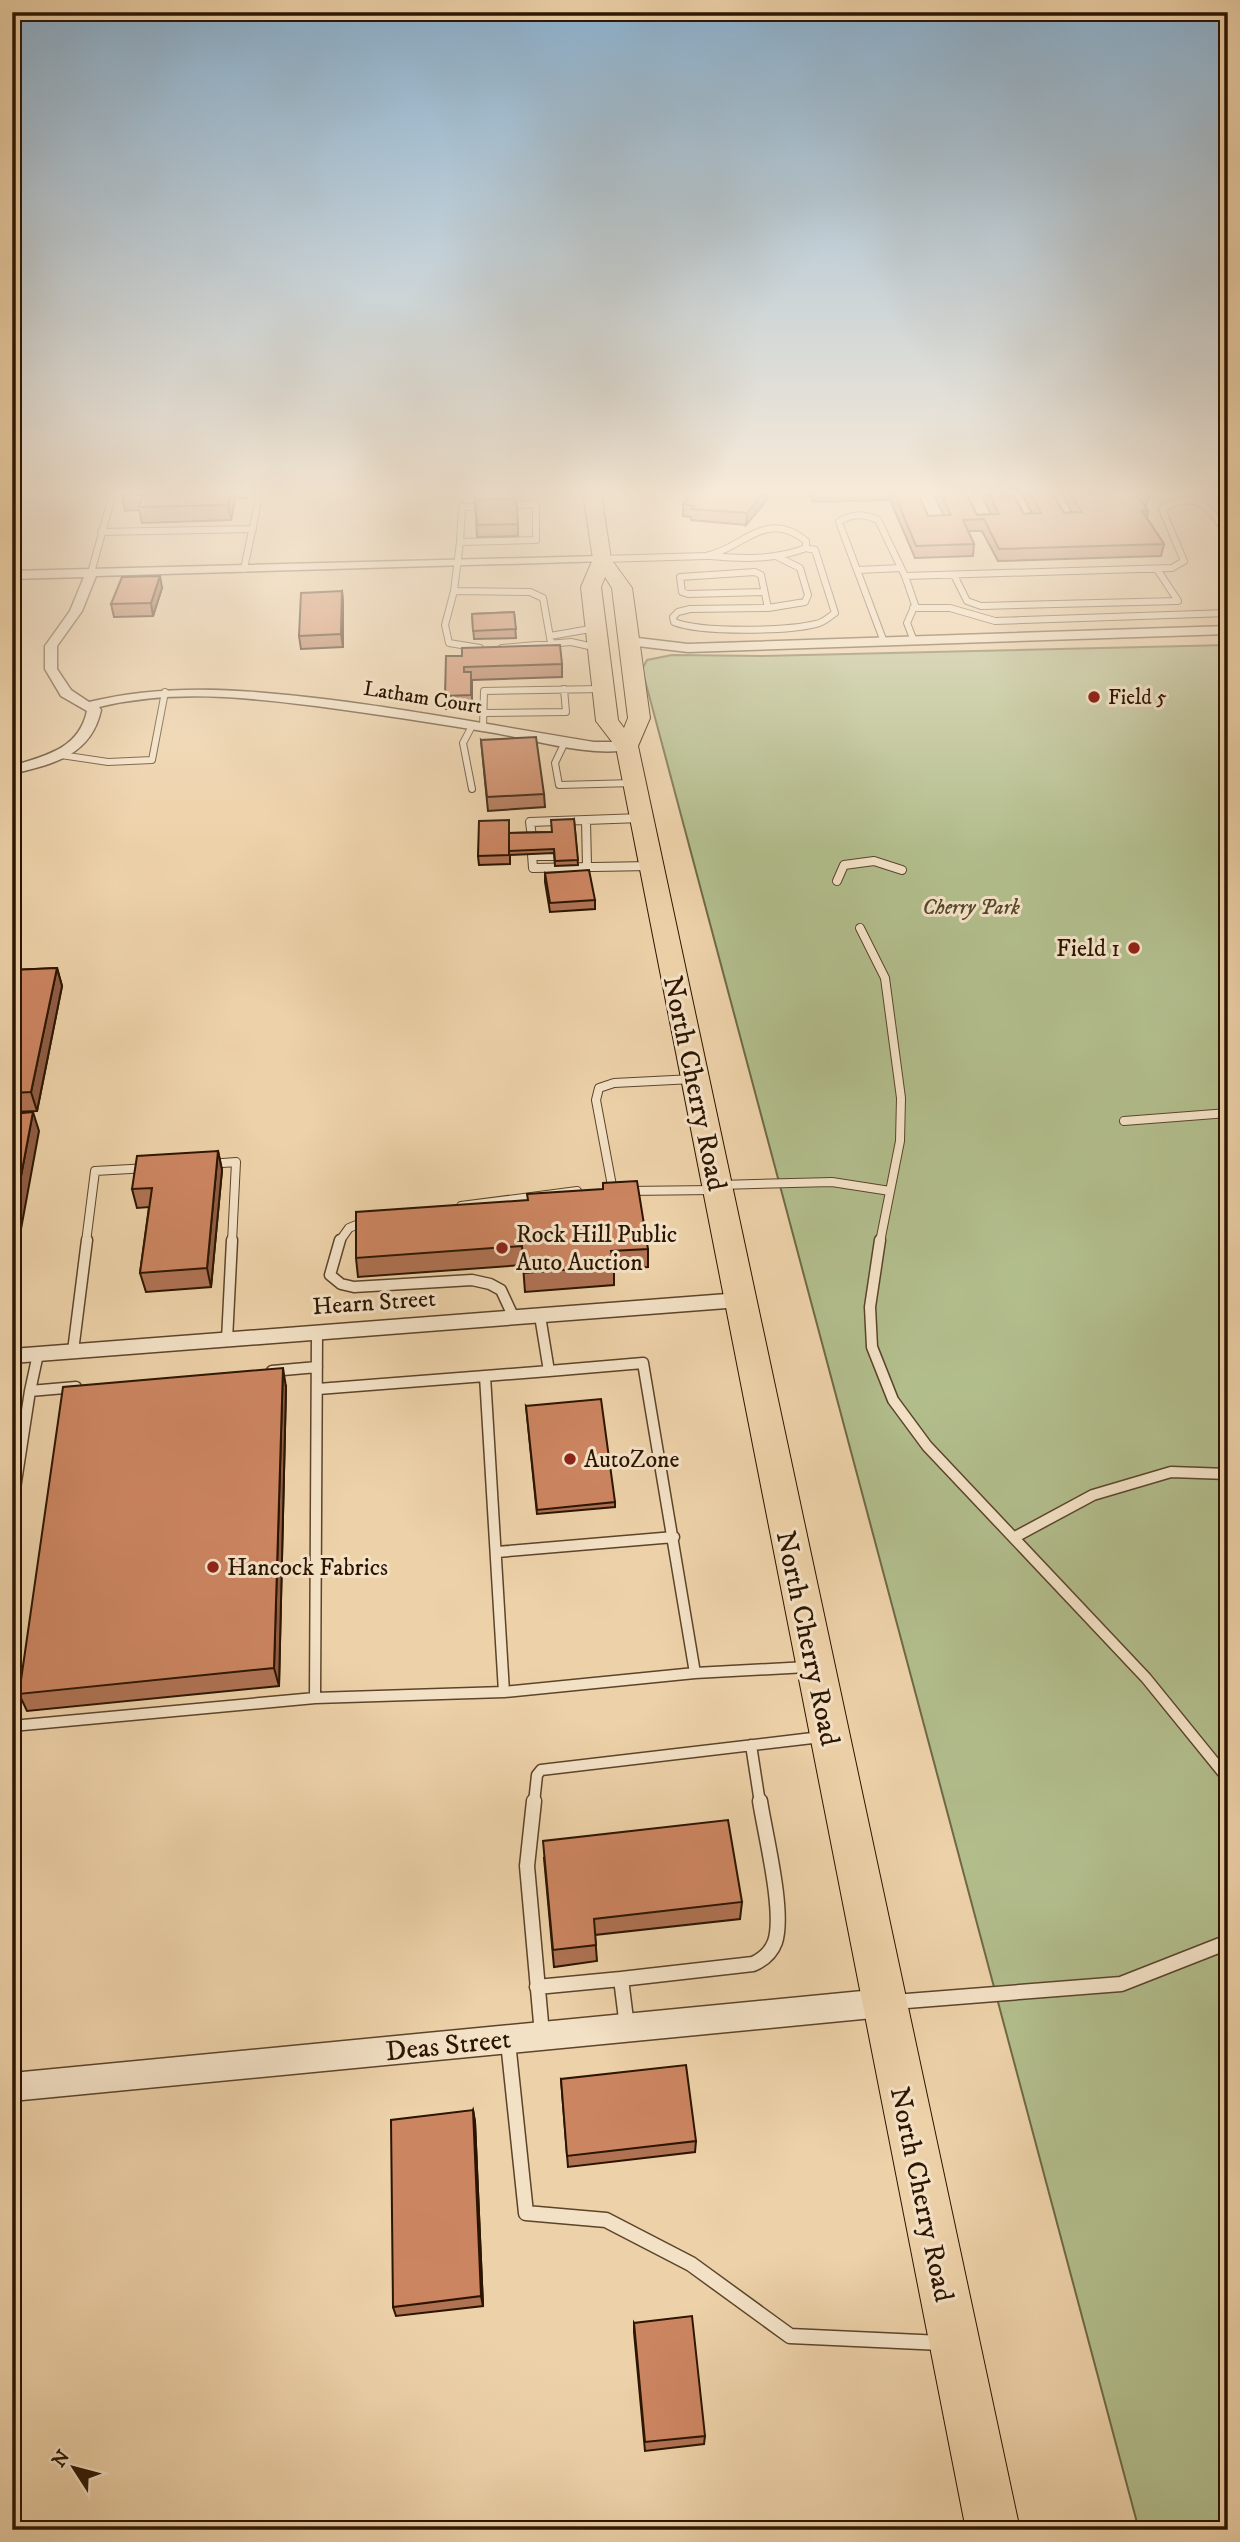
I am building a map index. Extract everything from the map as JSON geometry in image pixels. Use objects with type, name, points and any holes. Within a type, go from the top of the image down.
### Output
[{"type":"main road","name":"North Cherry Road","points":[[594,612],[607,721],[628,746],[814,1667],[993,2530]]},
{"type":"main road","name":"North Cherry Road","points":[[625,612],[639,718],[628,746]]},
{"type":"street","points":[[12,770],[61,755],[83,739],[92,726],[94,710],[65,693],[51,669],[51,646],[76,612]]},
{"type":"street","points":[[630,650],[1228,631]]},
{"type":"street","name":"Latham Court","points":[[88,706],[126,695],[215,690],[361,708],[594,746],[628,746]]},
{"type":"street","name":"Hearn Street","points":[[12,1356],[740,1300]]},
{"type":"street","name":"Deas Street","points":[[12,2087],[883,2003]]},
{"type":"lane","points":[[449,612],[445,625],[449,643],[465,648],[491,649],[551,640],[597,638]]},
{"type":"lane","points":[[546,612],[551,640]]},
{"type":"lane","points":[[680,612],[673,617],[674,622],[680,626],[708,629],[818,624],[827,620],[835,612]]},
{"type":"lane","points":[[873,612],[884,642]]},
{"type":"lane","points":[[910,612],[905,618],[905,625],[914,641]]},
{"type":"lane","points":[[963,612],[995,621],[1228,614]]},
{"type":"lane","points":[[551,640],[571,642],[597,638]]},
{"type":"lane","points":[[472,789],[463,743],[477,727],[483,713],[484,691],[603,689]]},
{"type":"lane","points":[[483,713],[566,712],[564,690]]},
{"type":"lane","points":[[61,755],[108,762],[152,760],[165,692]]},
{"type":"lane","points":[[565,742],[555,763],[559,785],[635,783]]},
{"type":"lane","points":[[542,833],[532,835],[530,822],[642,818]]},
{"type":"lane","points":[[586,820],[587,867]]},
{"type":"lane","points":[[575,832],[586,832]]},
{"type":"lane","points":[[576,843],[586,843]]},
{"type":"lane","points":[[554,856],[532,855],[533,868],[652,866]]},
{"type":"lane","points":[[577,855],[587,855]]},
{"type":"lane","points":[[837,881],[844,865],[874,860],[902,870]]},
{"type":"lane","points":[[860,928],[885,978],[901,1098],[900,1140],[870,1307],[872,1347],[893,1400],[927,1446],[1146,1678],[1228,1779]]},
{"type":"lane","points":[[613,1191],[596,1100],[599,1088],[614,1083],[695,1079]]},
{"type":"lane","points":[[1124,1121],[1228,1112]]},
{"type":"lane","points":[[198,1164],[236,1162],[227,1340]]},
{"type":"lane","points":[[73,1351],[95,1171],[159,1167]]},
{"type":"lane","points":[[600,1191],[832,1182],[890,1191]]},
{"type":"lane","points":[[447,1208],[527,1196],[588,1191]]},
{"type":"lane","points":[[383,1219],[360,1222],[346,1228],[338,1240],[330,1275],[341,1284],[354,1287],[472,1280],[489,1283],[506,1294],[514,1318]]},
{"type":"lane","points":[[540,1316],[549,1371]]},
{"type":"lane","points":[[315,1698],[317,1333]]},
{"type":"lane","points":[[12,1508],[37,1354]]},
{"type":"lane","points":[[318,1389],[643,1363],[695,1673]]},
{"type":"lane","points":[[263,1372],[317,1367]]},
{"type":"lane","points":[[485,1376],[504,1692]]},
{"type":"lane","points":[[30,1391],[85,1386]]},
{"type":"lane","points":[[1015,1537],[1093,1495],[1106,1491],[1171,1472],[1228,1474]]},
{"type":"lane","points":[[497,1552],[674,1537]]},
{"type":"lane","points":[[12,1726],[315,1698],[504,1692],[695,1673],[814,1667]]},
{"type":"lane","points":[[542,2035],[527,1866],[537,1775],[541,1770],[829,1737]]},
{"type":"lane","points":[[537,1987],[762,1961],[775,1944],[779,1920],[751,1745]]},
{"type":"lane","points":[[883,2003],[1121,1984],[1228,1942]]},
{"type":"lane","points":[[621,1979],[626,2027]]},
{"type":"lane","points":[[508,2038],[526,2213],[606,2220],[691,2264],[790,2336],[955,2344]]},
{"type":"green space","name":"Cherry Park","points":[[1228,645],[1228,2530],[1139,2530],[642,669],[647,660],[672,655],[762,656]]},
{"type":"building","points":[[300,612],[342,612],[341,634],[299,636]]},
{"type":"building","points":[[514,612],[516,629],[473,631],[472,614]]},
{"type":"building","points":[[560,645],[562,664],[464,667],[464,672],[471,672],[471,695],[445,696],[446,656],[462,656],[462,648]]},
{"type":"building","points":[[536,737],[544,794],[487,797],[481,740]]},
{"type":"building","points":[[574,819],[578,860],[555,861],[554,849],[509,851],[509,833],[552,832],[551,820]]},
{"type":"building","points":[[509,820],[509,855],[478,856],[479,821]]},
{"type":"building","points":[[589,870],[595,900],[550,903],[545,873]]},
{"type":"building","points":[[57,968],[31,1092],[12,1093],[12,970]]},
{"type":"building","points":[[33,1112],[12,1224],[12,1114]]},
{"type":"building","points":[[218,1151],[207,1268],[140,1273],[152,1188],[132,1189],[137,1156]]},
{"type":"building","name":"Rock Hill Public Auto Auction","points":[[637,1181],[648,1249],[611,1251],[614,1266],[524,1273],[522,1246],[356,1258],[356,1212],[528,1200],[527,1194],[603,1189],[603,1183]]},
{"type":"building","points":[[283,1368],[274,1668],[19,1694],[63,1387]]},
{"type":"building","name":"AutoZone","points":[[601,1399],[615,1502],[537,1510],[526,1406]]},
{"type":"building","points":[[728,1820],[742,1902],[594,1919],[596,1945],[553,1950],[543,1841]]},
{"type":"building","points":[[686,2065],[696,2141],[567,2156],[561,2079]]},
{"type":"building","points":[[473,2110],[481,2296],[393,2307],[391,2120]]},
{"type":"building","points":[[692,2316],[705,2436],[645,2442],[634,2323]]},
{"type":"place","name":"Field 5","points":[[1094,697]]},
{"type":"place","name":"Field 1","points":[[1134,948]]},
{"type":"place","name":"Rock Hill Public Auto Auction","points":[[502,1248]]},
{"type":"place","name":"AutoZone","points":[[570,1459]]},
{"type":"place","name":"Hancock Fabrics","points":[[213,1567]]}]
